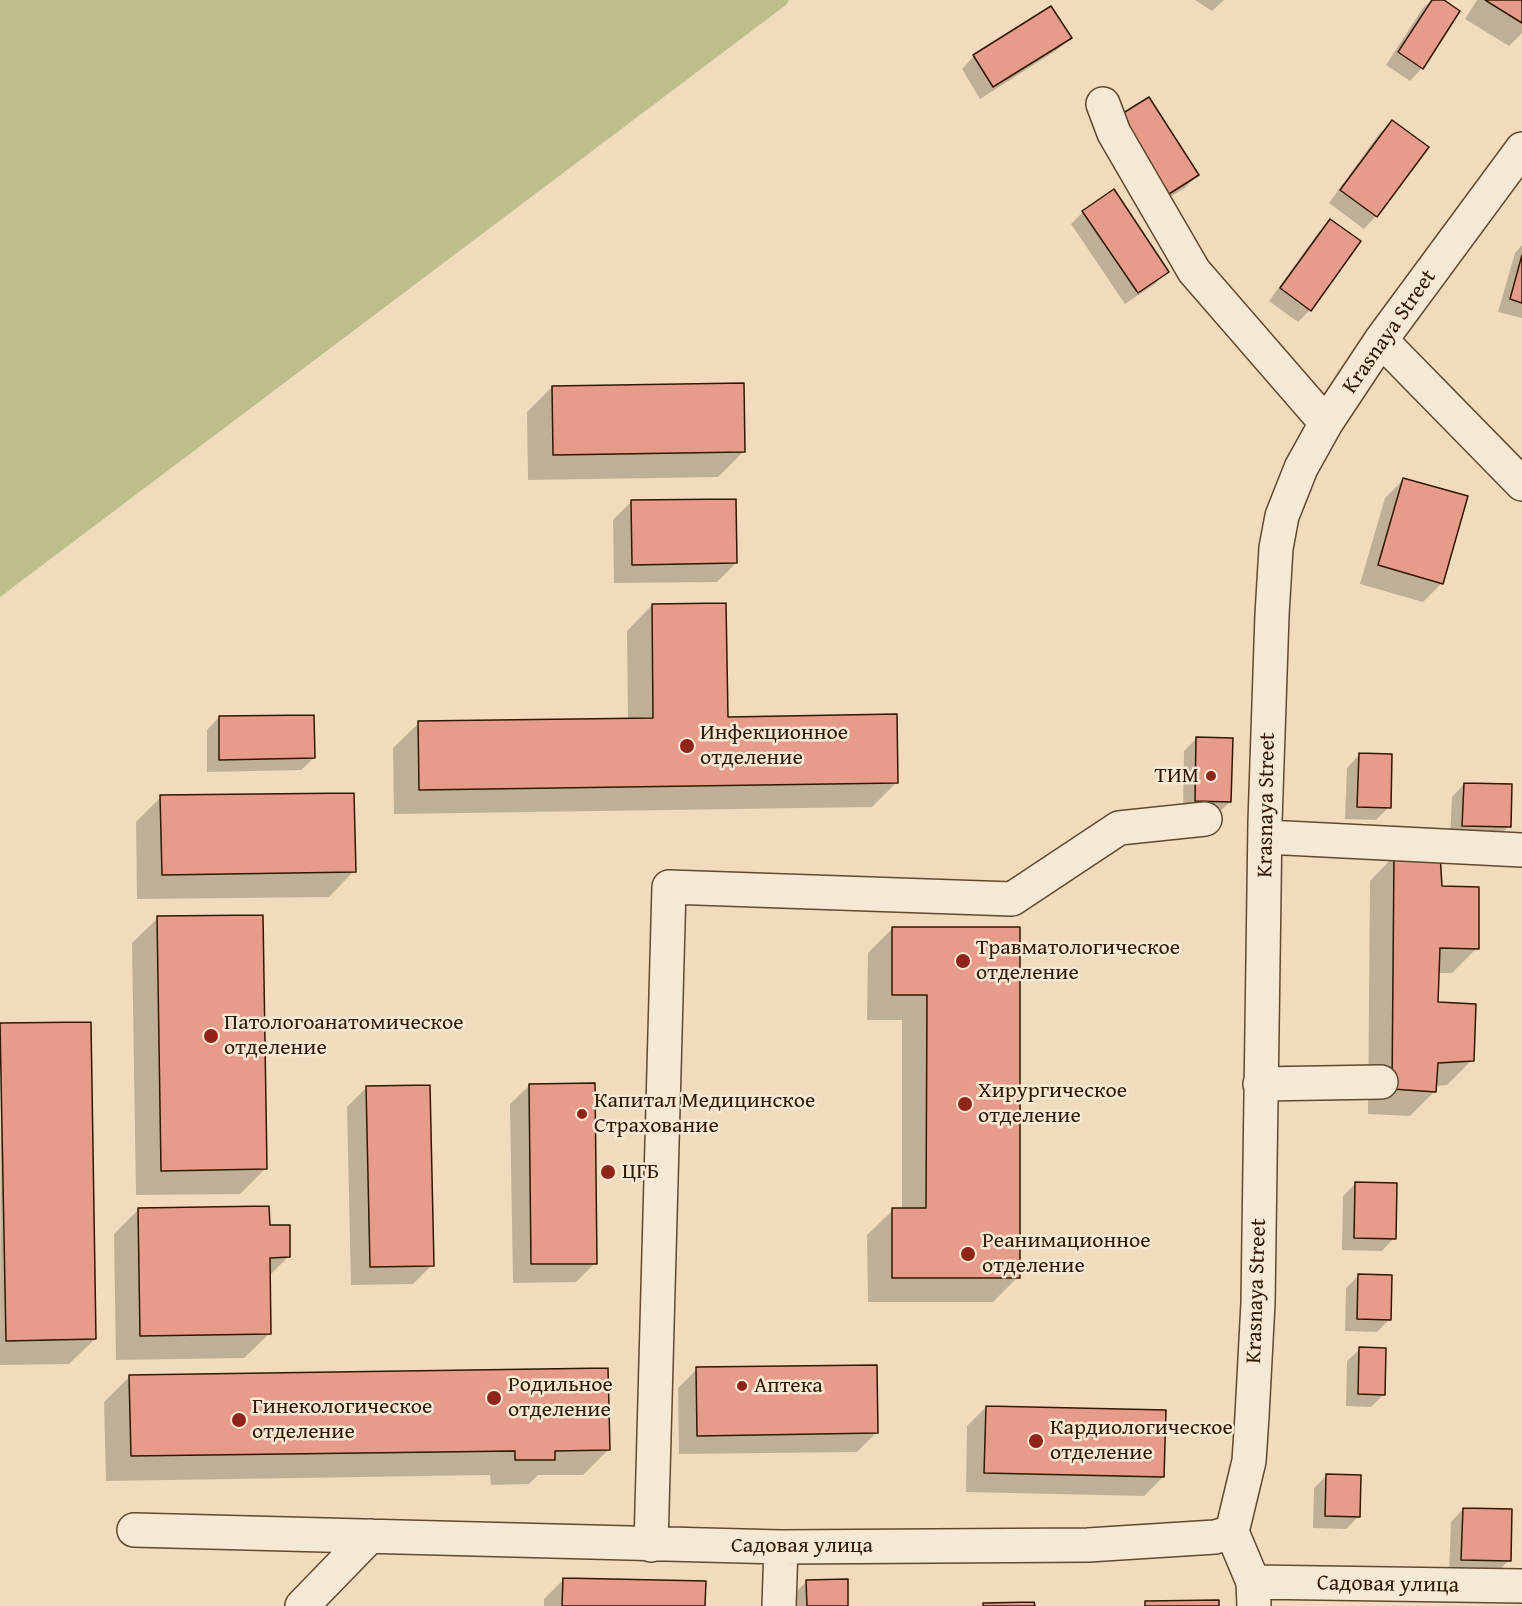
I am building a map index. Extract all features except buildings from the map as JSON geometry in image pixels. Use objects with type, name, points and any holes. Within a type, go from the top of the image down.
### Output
[{"type":"street","points":[[1103,104],[1114,133],[1194,271],[1326,423]]},
{"type":"street","name":"Krasnaya Street","points":[[1233,1532],[1249,1461],[1258,1303],[1266,837],[1276,548],[1282,516],[1294,484],[1326,423],[1381,340],[1520,155]]},
{"type":"street","points":[[1381,340],[1522,484]]},
{"type":"street","points":[[651,1545],[669,887],[1012,899],[1119,828],[1205,819]]},
{"type":"street","points":[[1266,837],[1522,850]]},
{"type":"street","points":[[1260,1084],[1381,1082]]},
{"type":"street","name":"Садовая улица","points":[[134,1530],[781,1547],[1088,1545],[1215,1537],[1233,1532]]},
{"type":"street","points":[[1233,1532],[1254,1594]]},
{"type":"street","points":[[302,1606],[370,1536]]},
{"type":"street","points":[[779,1606],[781,1547]]},
{"type":"street","name":"Садовая улица","points":[[1254,1594],[1522,1586]]},
{"type":"green space","points":[[0,0],[789,0],[786,5],[0,597]]},
{"type":"place","name":"Инфекционное отделение","points":[[687,746]]},
{"type":"place","name":"ТИМ","points":[[1211,776]]},
{"type":"place","name":"Травматологическое отделение","points":[[963,961]]},
{"type":"place","name":"Патологоанатомическое отделение","points":[[211,1036]]},
{"type":"place","name":"Хирургическое отделение","points":[[965,1104]]},
{"type":"place","name":"Капитал Медицинское Страхование","points":[[582,1114]]},
{"type":"place","name":"ЦГБ","points":[[608,1172]]},
{"type":"place","name":"Реанимационное отделение","points":[[968,1254]]},
{"type":"place","name":"Аптека","points":[[742,1386]]},
{"type":"place","name":"Родильное отделение","points":[[494,1398]]},
{"type":"place","name":"Гинекологическое отделение","points":[[239,1420]]},
{"type":"place","name":"Кардиологическое отделение","points":[[1036,1441]]}]
